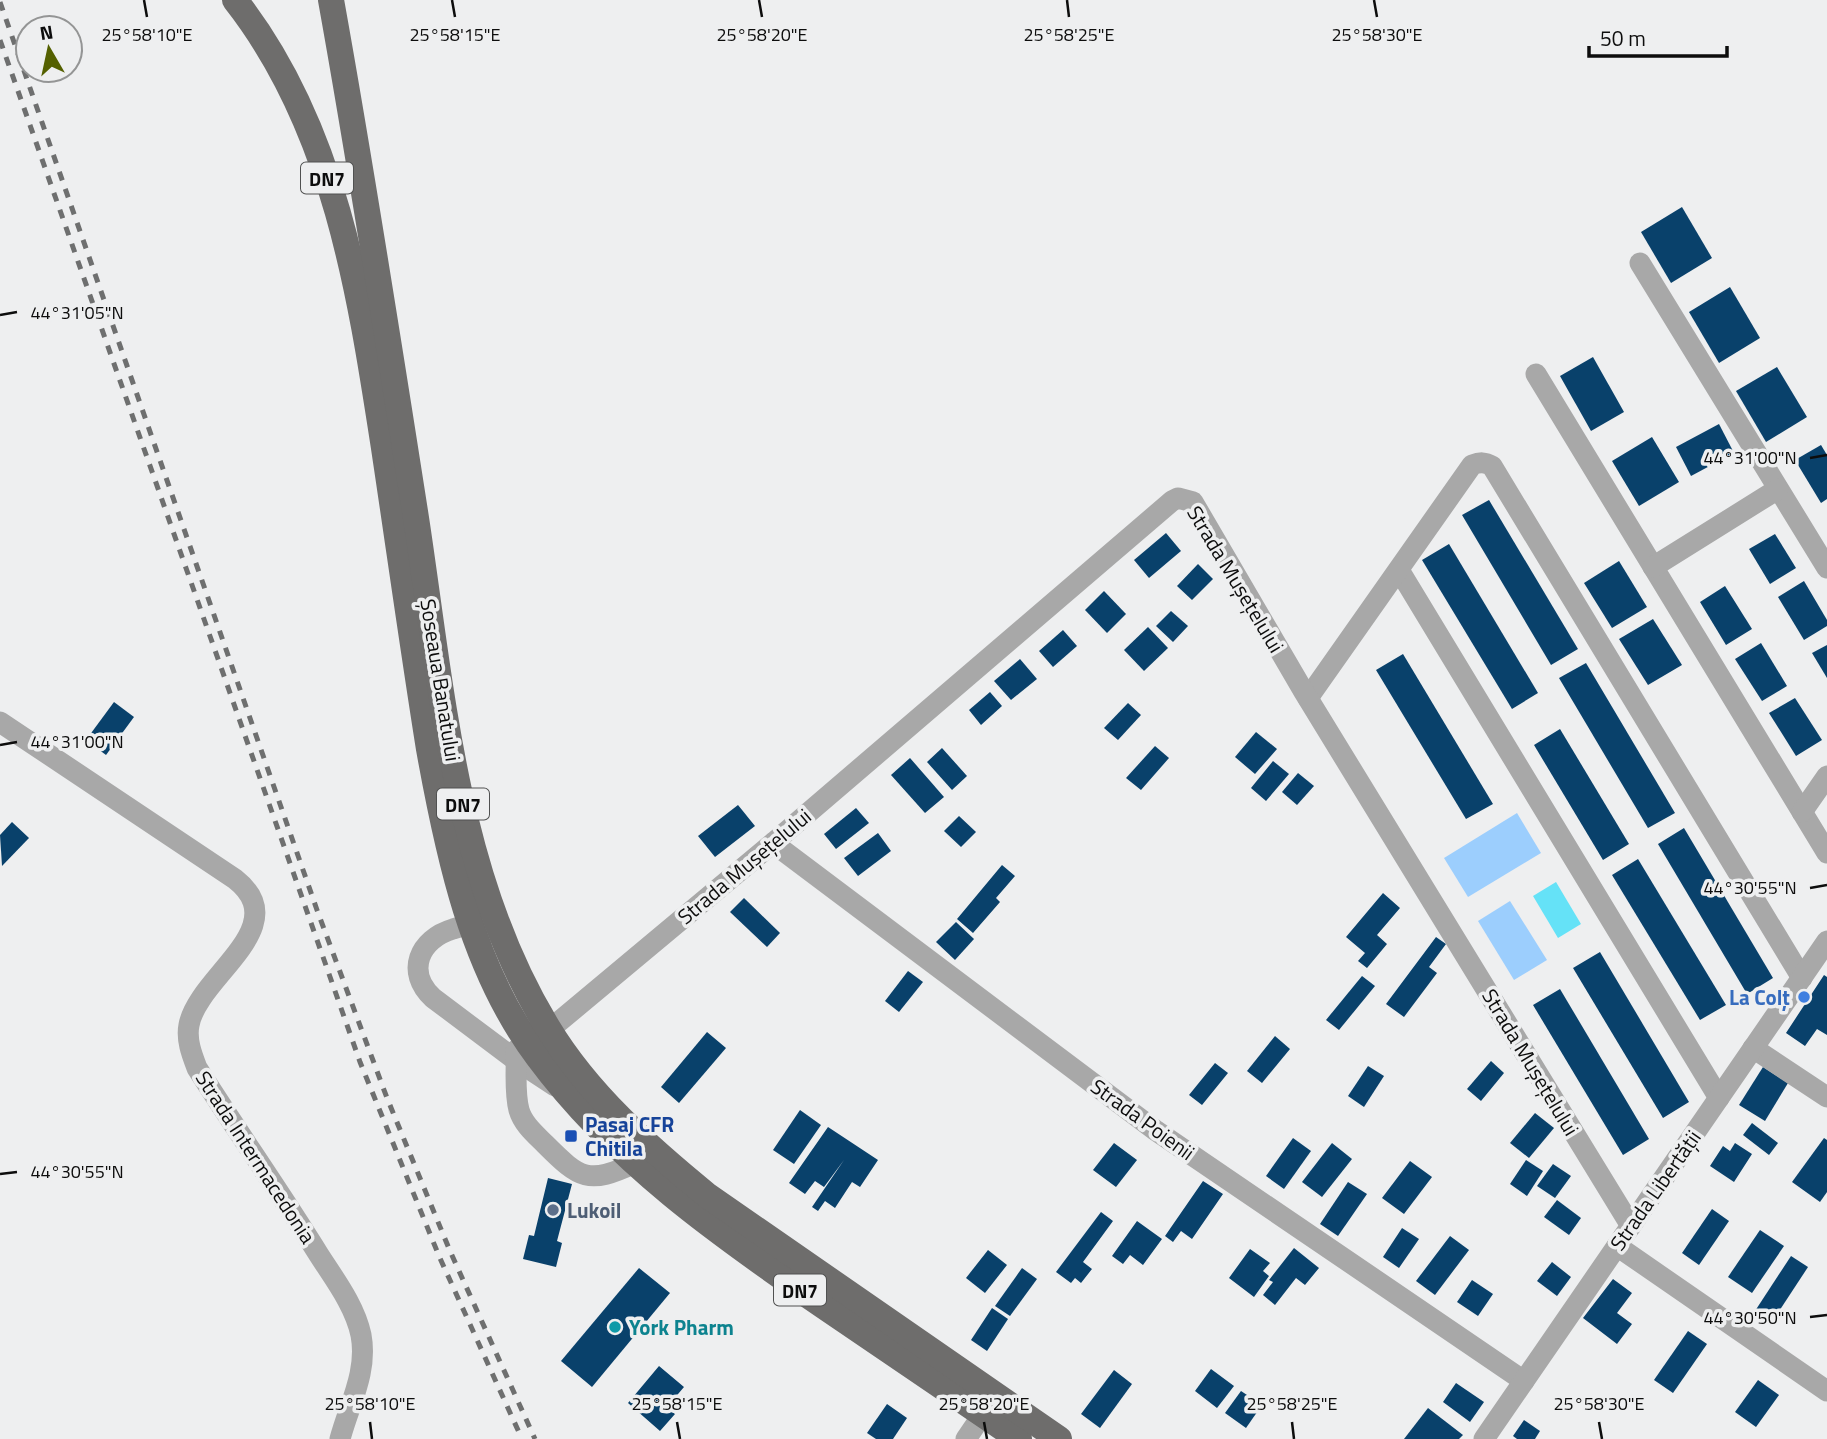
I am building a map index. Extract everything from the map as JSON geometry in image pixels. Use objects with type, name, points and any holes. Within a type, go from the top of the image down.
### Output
[{"type":"main road","name":"DN7","points":[[235,0],[277,61],[317,149],[383,372]]},
{"type":"main road","name":"DN7","points":[[331,0],[383,372]]},
{"type":"main road","name":"Șoseaua Banatului","points":[[383,372],[436,788],[453,863],[472,927],[492,980],[516,1024],[538,1058],[571,1096],[635,1163],[691,1211],[735,1245],[1019,1439]]},
{"type":"main road","name":"Șoseaua Banatului","points":[[383,372],[445,708],[479,866],[501,930],[524,983],[549,1030],[588,1082],[615,1112],[676,1170],[708,1196],[1059,1439]]},
{"type":"street","points":[[1640,262],[1827,568]]},
{"type":"street","points":[[1536,374],[1827,853]]},
{"type":"street","points":[[1308,698],[1472,466],[1481,462],[1492,466],[1801,978]]},
{"type":"street","points":[[1653,567],[1778,489]]},
{"type":"street","name":"Strada Mușețelului","points":[[549,1030],[1178,498],[1193,502],[1308,698],[1631,1226]]},
{"type":"street","points":[[1399,570],[1719,1098]]},
{"type":"street","name":"Strada Intermacedonia","points":[[0,722],[235,879],[251,894],[255,904],[255,916],[249,939],[199,1000],[188,1026],[188,1039],[197,1068],[352,1308],[362,1337],[361,1363],[357,1392],[340,1439]]},
{"type":"street","points":[[1802,812],[1827,776]]},
{"type":"street","name":"Strada Poienii","points":[[773,843],[1156,1130],[1524,1381]]},
{"type":"street","points":[[549,1030],[526,1003],[500,950],[487,935],[465,926],[447,931],[431,942],[419,959],[419,978],[423,988],[433,998],[517,1061],[571,1096]]},
{"type":"street","name":"Strada Libertății","points":[[1484,1439],[1827,941]]},
{"type":"street","points":[[516,1024],[517,1100],[520,1112],[532,1131],[570,1169],[579,1174],[597,1176],[635,1163]]},
{"type":"street","points":[[1754,1048],[1827,1097]]},
{"type":"street","points":[[1617,1246],[1827,1391]]},
{"type":"street","points":[[965,1439],[983,1414]]},
{"type":"shaded area","points":[[1517,813],[1541,853],[1468,897],[1444,858]]},
{"type":"shaded area","points":[[1556,882],[1581,924],[1558,938],[1533,896]]},
{"type":"shaded area","points":[[1510,901],[1547,960],[1514,980],[1478,921]]},
{"type":"building","points":[[1682,207],[1712,258],[1671,283],[1641,232]]},
{"type":"building","points":[[1730,287],[1760,338],[1719,363],[1689,312]]},
{"type":"building","points":[[1593,357],[1624,412],[1591,431],[1560,376]]},
{"type":"building","points":[[1777,367],[1807,417],[1766,442],[1736,391]]},
{"type":"building","points":[[1719,424],[1734,453],[1691,476],[1676,447]]},
{"type":"building","points":[[1652,437],[1679,482],[1639,506],[1612,461]]},
{"type":"building","points":[[1821,445],[1827,455],[1827,499],[1821,503],[1795,460]]},
{"type":"building","points":[[1489,500],[1578,649],[1551,665],[1462,515]]},
{"type":"building","points":[[1166,533],[1181,551],[1149,578],[1134,560]]},
{"type":"building","points":[[1775,534],[1796,568],[1770,584],[1749,549]]},
{"type":"building","points":[[1449,544],[1538,693],[1512,709],[1422,560]]},
{"type":"building","points":[[1619,561],[1647,607],[1612,628],[1584,583]]},
{"type":"building","points":[[1198,564],[1213,579],[1192,600],[1177,586]]},
{"type":"building","points":[[1804,581],[1827,620],[1827,626],[1804,640],[1778,597]]},
{"type":"building","points":[[1725,586],[1752,629],[1726,645],[1700,602]]},
{"type":"building","points":[[1104,591],[1126,614],[1107,633],[1085,610]]},
{"type":"building","points":[[1171,611],[1188,626],[1173,642],[1156,626]]},
{"type":"building","points":[[1653,619],[1682,665],[1648,685],[1619,639]]},
{"type":"building","points":[[1148,627],[1168,648],[1144,671],[1124,650]]},
{"type":"building","points":[[1063,630],[1077,646],[1053,667],[1039,651]]},
{"type":"building","points":[[1761,643],[1787,686],[1762,701],[1735,659]]},
{"type":"building","points":[[1827,645],[1827,678],[1812,653]]},
{"type":"building","points":[[1403,654],[1493,804],[1466,819],[1376,670]]},
{"type":"building","points":[[1020,659],[1037,679],[1011,700],[994,681]]},
{"type":"building","points":[[1586,663],[1675,813],[1648,828],[1559,678]]},
{"type":"building","points":[[990,692],[1002,706],[981,725],[969,710]]},
{"type":"building","points":[[1795,698],[1822,740],[1796,756],[1769,713]]},
{"type":"building","points":[[114,702],[134,717],[106,755],[86,740]]},
{"type":"building","points":[[1128,703],[1141,715],[1118,740],[1104,728]]},
{"type":"building","points":[[1560,729],[1629,844],[1603,860],[1534,745]]},
{"type":"building","points":[[1256,732],[1277,749],[1255,774],[1235,757]]},
{"type":"building","points":[[1155,746],[1169,758],[1141,790],[1126,778]]},
{"type":"building","points":[[942,748],[967,776],[952,790],[927,762]]},
{"type":"building","points":[[910,758],[944,797],[925,813],[891,775]]},
{"type":"building","points":[[1273,761],[1289,774],[1266,801],[1251,788]]},
{"type":"building","points":[[1298,773],[1314,786],[1297,805],[1282,792]]},
{"type":"building","points":[[738,805],[755,826],[715,857],[698,836]]},
{"type":"building","points":[[856,808],[869,823],[836,849],[824,834]]},
{"type":"building","points":[[959,816],[976,832],[961,847],[944,831]]},
{"type":"building","points":[[12,822],[29,838],[2,866],[0,835]]},
{"type":"building","points":[[1684,828],[1773,978],[1747,994],[1658,844]]},
{"type":"building","points":[[878,833],[891,851],[858,876],[844,858]]},
{"type":"building","points":[[1638,859],[1726,1005],[1700,1020],[1612,875]]},
{"type":"building","points":[[1002,865],[1015,876],[996,898],[1000,902],[973,933],[957,919]]},
{"type":"building","points":[[1383,893],[1400,908],[1377,935],[1387,944],[1367,968],[1358,961],[1365,953],[1346,937]]},
{"type":"building","points":[[744,898],[780,933],[767,947],[730,912]]},
{"type":"building","points":[[956,922],[974,939],[955,960],[936,942]]},
{"type":"building","points":[[1436,937],[1446,944],[1429,967],[1437,973],[1404,1017],[1386,1004]]},
{"type":"building","points":[[1600,952],[1689,1102],[1663,1118],[1573,968]]},
{"type":"building","points":[[908,971],[923,982],[899,1012],[885,1001]]},
{"type":"building","points":[[1824,975],[1827,977],[1827,1035],[1817,1029],[1805,1046],[1786,1033]]},
{"type":"building","points":[[1362,976],[1375,986],[1339,1030],[1326,1020]]},
{"type":"building","points":[[1560,989],[1649,1139],[1623,1155],[1533,1005]]},
{"type":"building","points":[[707,1032],[726,1048],[679,1103],[661,1087]]},
{"type":"building","points":[[1275,1036],[1290,1049],[1262,1083],[1247,1071]]},
{"type":"building","points":[[1491,1061],[1504,1073],[1481,1101],[1467,1089]]},
{"type":"building","points":[[1215,1063],[1228,1073],[1202,1105],[1189,1095]]},
{"type":"building","points":[[1368,1066],[1384,1076],[1364,1107],[1348,1096]]},
{"type":"building","points":[[1763,1067],[1788,1083],[1765,1121],[1739,1105]]},
{"type":"building","points":[[800,1110],[821,1125],[794,1164],[773,1150]]},
{"type":"building","points":[[1535,1113],[1554,1128],[1529,1158],[1510,1143]]},
{"type":"building","points":[[1752,1123],[1778,1143],[1769,1155],[1743,1135]]},
{"type":"building","points":[[828,1127],[878,1160],[860,1187],[852,1182],[835,1208],[825,1201],[818,1211],[812,1207],[844,1160],[824,1187],[815,1181],[805,1194],[789,1183]]},
{"type":"building","points":[[1293,1138],[1311,1151],[1284,1189],[1266,1176]]},
{"type":"building","points":[[1824,1138],[1827,1140],[1827,1192],[1820,1202],[1792,1182]]},
{"type":"building","points":[[1114,1143],[1137,1160],[1116,1187],[1093,1170]]},
{"type":"building","points":[[1332,1143],[1352,1159],[1322,1197],[1302,1182]]},
{"type":"building","points":[[1735,1143],[1752,1154],[1734,1182],[1710,1166],[1723,1146],[1730,1151]]},
{"type":"building","points":[[1526,1160],[1543,1171],[1527,1196],[1510,1184]]},
{"type":"building","points":[[1410,1161],[1432,1177],[1404,1214],[1382,1198]]},
{"type":"building","points":[[1553,1164],[1571,1176],[1555,1198],[1537,1186]]},
{"type":"building","name":"Lukoil","points":[[548,1178],[572,1184],[557,1241],[562,1243],[556,1267],[523,1259],[529,1235],[534,1236]]},
{"type":"building","points":[[1203,1181],[1223,1194],[1192,1239],[1181,1231],[1173,1242],[1165,1236]]},
{"type":"building","points":[[1348,1182],[1367,1194],[1338,1236],[1320,1224]]},
{"type":"building","points":[[1557,1200],[1581,1218],[1569,1235],[1544,1217]]},
{"type":"building","points":[[1712,1209],[1729,1221],[1699,1265],[1682,1253]]},
{"type":"building","points":[[1101,1212],[1113,1221],[1083,1262],[1092,1269],[1081,1283],[1075,1278],[1071,1283],[1056,1272]]},
{"type":"building","points":[[1137,1221],[1162,1239],[1143,1265],[1130,1255],[1123,1264],[1112,1256]]},
{"type":"building","points":[[1402,1228],[1419,1239],[1399,1268],[1383,1257]]},
{"type":"building","points":[[1760,1230],[1784,1246],[1752,1293],[1728,1277]]},
{"type":"building","points":[[1450,1236],[1469,1250],[1435,1295],[1416,1281]]},
{"type":"building","points":[[1294,1248],[1319,1268],[1305,1285],[1296,1278],[1275,1305],[1263,1295],[1273,1282],[1269,1280]]},
{"type":"building","points":[[1250,1249],[1270,1263],[1263,1271],[1269,1276],[1254,1297],[1229,1278]]},
{"type":"building","points":[[988,1250],[1007,1265],[985,1293],[966,1278]]},
{"type":"building","points":[[1791,1256],[1808,1267],[1772,1322],[1755,1311]]},
{"type":"building","points":[[1552,1262],[1571,1277],[1557,1296],[1537,1281]]},
{"type":"building","name":"York Pharm","points":[[639,1268],[670,1293],[592,1387],[561,1361]]},
{"type":"building","points":[[1022,1268],[1037,1279],[1010,1316],[995,1306]]},
{"type":"building","points":[[1613,1279],[1632,1293],[1617,1313],[1632,1324],[1617,1344],[1583,1318]]},
{"type":"building","points":[[1472,1280],[1493,1294],[1478,1316],[1457,1302]]},
{"type":"building","points":[[992,1308],[1008,1319],[987,1351],[971,1340]]},
{"type":"building","points":[[1688,1331],[1707,1344],[1673,1393],[1654,1380]]},
{"type":"building","points":[[659,1366],[684,1387],[667,1407],[675,1414],[660,1431],[628,1403]]},
{"type":"building","points":[[1211,1369],[1234,1386],[1217,1408],[1195,1391]]},
{"type":"building","points":[[1114,1370],[1132,1384],[1100,1428],[1081,1414]]},
{"type":"building","points":[[1758,1380],[1779,1395],[1756,1427],[1735,1412]]},
{"type":"building","points":[[1456,1383],[1484,1402],[1470,1422],[1443,1402]]},
{"type":"building","points":[[1241,1391],[1262,1405],[1246,1428],[1225,1413]]},
{"type":"building","points":[[887,1404],[907,1418],[893,1439],[876,1439],[867,1433]]},
{"type":"building","points":[[1428,1408],[1463,1435],[1459,1439],[1404,1439]]},
{"type":"building","points":[[1524,1420],[1540,1431],[1535,1439],[1517,1439],[1513,1436]]},
{"type":"railway","points":[[0,2],[317,910],[387,1098],[450,1251],[535,1439]]},
{"type":"railway","points":[[0,40],[360,1062],[439,1256],[522,1439]]},
{"type":"place","name":"La Colț","points":[[1804,997]]},
{"type":"place","name":"Pasaj CFR Chitila","points":[[571,1136]]},
{"type":"place","name":"Lukoil","points":[[553,1210]]},
{"type":"place","name":"York Pharm","points":[[615,1327]]}]
